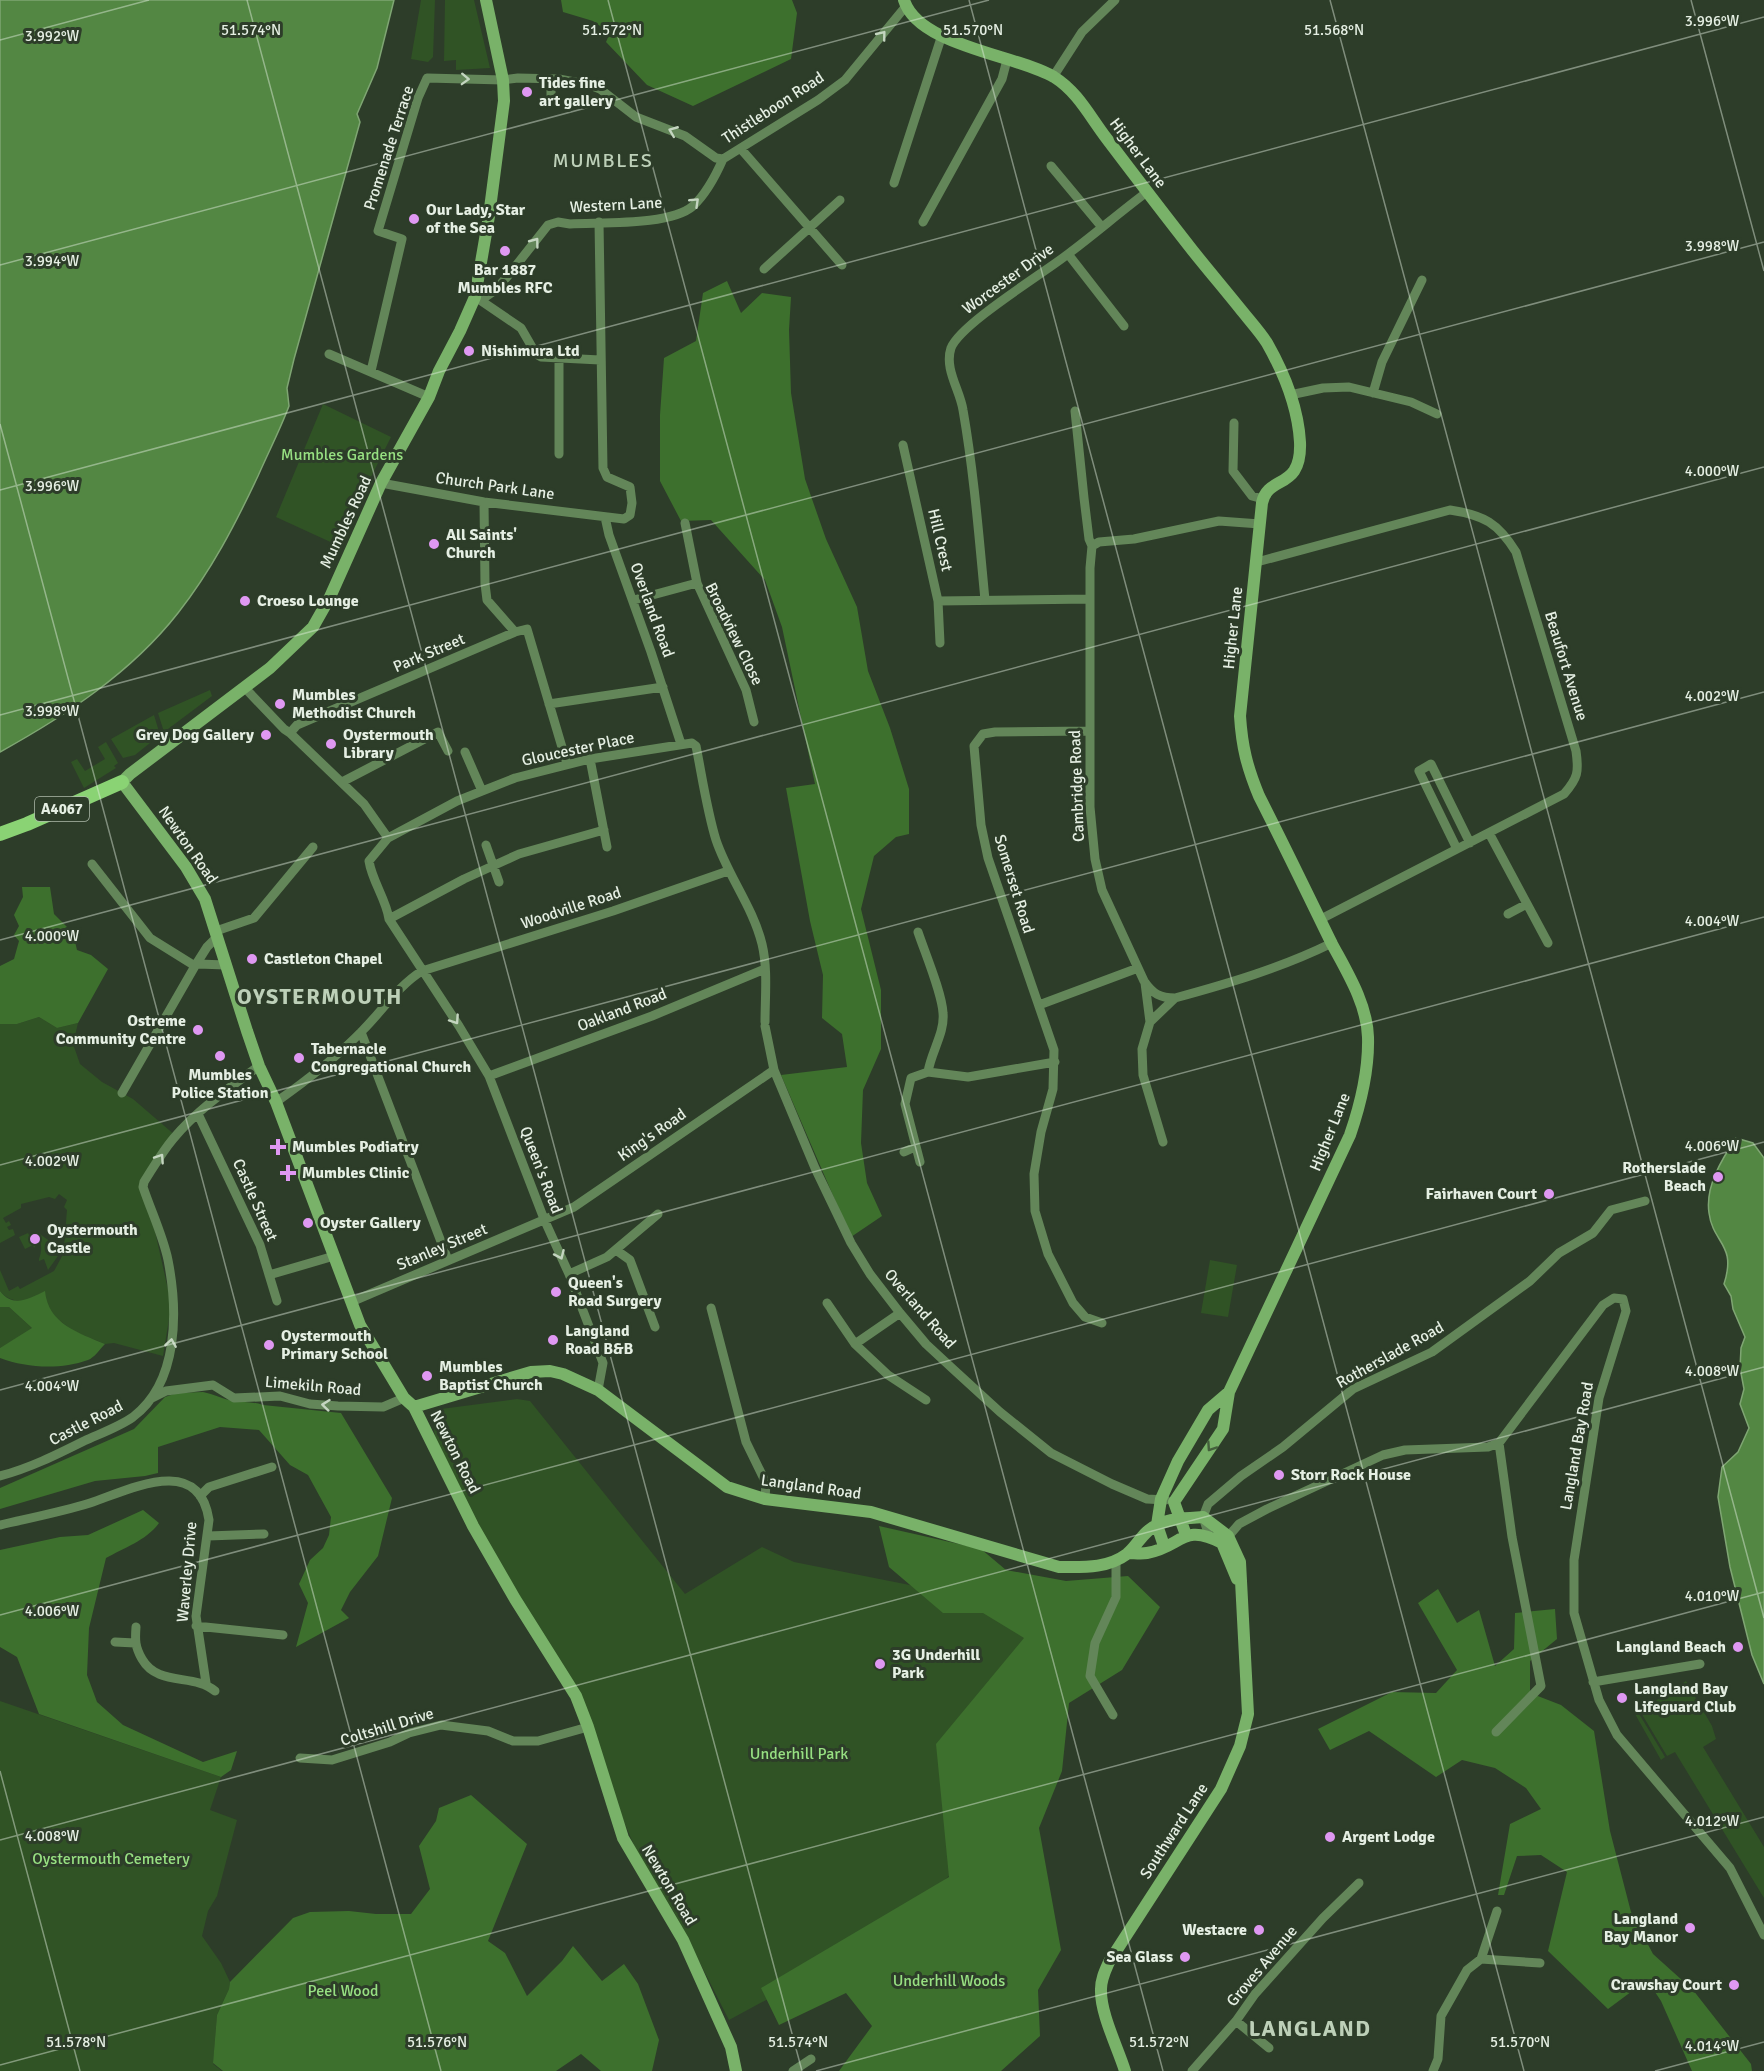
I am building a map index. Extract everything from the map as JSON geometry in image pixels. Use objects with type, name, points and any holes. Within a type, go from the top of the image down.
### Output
[{"type":"main road","name":"Mumbles Road","points":[[0,834],[122,782],[270,668],[313,627],[330,597],[381,483],[429,397],[439,371],[478,299],[504,101],[503,80],[486,0]]},
{"type":"main road","name":"Higher Lane","points":[[905,3],[916,19],[942,35],[979,51],[1053,77],[1085,106],[1147,192],[1265,340],[1286,381],[1300,442],[1299,463],[1294,473],[1285,481],[1273,486],[1263,498],[1240,716],[1242,744],[1259,796],[1351,979],[1365,1018],[1368,1044],[1362,1100],[1350,1135],[1229,1392],[1223,1429],[1174,1502]]},
{"type":"main road","name":"Newton Road","points":[[122,782],[186,867],[205,899],[259,1066],[276,1102],[360,1325],[404,1398],[414,1407],[473,1526],[515,1599],[576,1696],[623,1838],[683,1940],[731,2047],[736,2071]]},
{"type":"main road","name":"Langland Road","points":[[414,1407],[531,1372],[550,1371],[563,1374],[598,1390],[727,1487],[765,1499],[871,1512],[1059,1567],[1090,1568],[1116,1560],[1128,1553],[1141,1536],[1157,1525],[1203,1517]]},
{"type":"main road","name":"Higher Lane","points":[[1164,1546],[1157,1525],[1161,1499],[1178,1461],[1208,1410],[1229,1392]]},
{"type":"main road","points":[[1174,1502],[1186,1535]]},
{"type":"main road","points":[[1203,1517],[1225,1540]]},
{"type":"main road","name":"Langland Road","points":[[1128,1553],[1148,1552],[1186,1535],[1197,1534],[1225,1540]]},
{"type":"main road","name":"Southward Lane","points":[[1125,2071],[1103,2005],[1101,1991],[1103,1976],[1109,1962],[1221,1789],[1240,1746],[1248,1714],[1241,1595],[1225,1540]]},
{"type":"street","points":[[1053,77],[1082,32],[1115,0]]},
{"type":"street","name":"Thistleboon Road","points":[[723,159],[845,80],[905,3]]},
{"type":"street","points":[[894,183],[942,35]]},
{"type":"street","points":[[923,222],[1002,78],[1007,60]]},
{"type":"street","name":"Promenade Terrace","points":[[371,371],[402,239],[378,231],[418,98],[427,78],[559,79],[590,85],[600,89],[636,117],[673,130],[716,158],[723,159]]},
{"type":"street","points":[[551,80],[551,100]]},
{"type":"street","points":[[741,149],[842,265]]},
{"type":"street","name":"Western Lane","points":[[478,299],[494,291],[548,225],[558,222],[570,224],[664,219],[682,213],[701,196],[723,159]]},
{"type":"street","points":[[1051,166],[1101,226]]},
{"type":"street","name":"Worcester Drive","points":[[985,600],[968,441],[963,406],[950,363],[951,348],[961,333],[1147,192]]},
{"type":"street","points":[[938,197],[948,203]]},
{"type":"street","points":[[764,268],[840,200]]},
{"type":"street","points":[[599,222],[603,468],[607,477],[630,487],[632,503],[630,515],[624,519],[605,517]]},
{"type":"street","points":[[1068,254],[1125,326]]},
{"type":"street","points":[[1373,393],[1382,362],[1422,280]]},
{"type":"street","points":[[478,299],[521,328],[536,354],[541,357],[559,360],[600,360]]},
{"type":"street","points":[[329,354],[429,397]]},
{"type":"street","points":[[559,360],[559,454]]},
{"type":"street","points":[[1290,396],[1323,388],[1349,387],[1411,402],[1437,414]]},
{"type":"street","name":"Cambridge Road","points":[[1075,411],[1085,508],[1092,546],[1090,551],[1090,807],[1095,859],[1102,890],[1144,981],[1151,991],[1162,998],[1175,998]]},
{"type":"street","points":[[1234,423],[1233,471],[1252,496],[1263,498]]},
{"type":"street","name":"Hill Crest","points":[[903,445],[938,601],[940,643]]},
{"type":"street","name":"Church Park Lane","points":[[381,483],[484,502],[605,517]]},
{"type":"street","points":[[484,502],[487,600],[515,632],[527,630],[567,764]]},
{"type":"street","name":"Beaufort Avenue","points":[[1257,562],[1450,510],[1472,513],[1487,520],[1507,537],[1516,552],[1576,751],[1579,769],[1574,782],[1564,794],[1321,919]]},
{"type":"street","name":"Overland Road","points":[[605,517],[609,535],[634,600],[681,744],[692,743],[696,746],[716,838],[728,871],[748,906],[762,944],[765,969],[765,1024],[774,1070],[814,1168],[851,1243],[870,1275],[926,1344],[1000,1412],[1052,1453],[1147,1499],[1174,1502]]},
{"type":"street","points":[[1092,546],[1099,542],[1134,539],[1219,521],[1260,524]]},
{"type":"street","points":[[685,523],[697,583]]},
{"type":"street","name":"Broadview Close","points":[[634,600],[697,583],[746,690],[754,722]]},
{"type":"street","points":[[938,601],[1090,599]]},
{"type":"street","name":"Park Street","points":[[290,732],[297,725],[515,632]]},
{"type":"street","points":[[244,687],[284,729],[290,732],[363,804],[388,838]]},
{"type":"street","points":[[549,704],[663,687]]},
{"type":"street","name":"Somerset Road","points":[[1090,730],[995,732],[983,734],[974,746],[981,825],[988,858],[1054,1050],[1053,1089],[1036,1158],[1033,1193],[1035,1211],[1048,1254],[1073,1303],[1085,1317],[1102,1323]]},
{"type":"street","points":[[342,782],[438,732],[448,751]]},
{"type":"street","name":"Gloucester Place","points":[[388,838],[482,791],[515,778],[590,759],[681,744]]},
{"type":"street","points":[[465,752],[482,791]]},
{"type":"street","points":[[590,759],[607,848]]},
{"type":"street","points":[[1457,849],[1419,771],[1431,764],[1470,843]]},
{"type":"street","points":[[390,919],[493,865],[547,845],[604,830]]},
{"type":"street","points":[[1489,833],[1548,943]]},
{"type":"street","name":"Queen's Road","points":[[388,838],[369,861],[370,870],[390,919],[489,1076],[603,1363],[598,1390]]},
{"type":"street","points":[[486,845],[499,882]]},
{"type":"street","points":[[122,1093],[207,947],[217,934],[254,918],[313,847]]},
{"type":"street","points":[[92,864],[150,938],[197,965],[226,965]]},
{"type":"street","name":"Woodville Road","points":[[422,971],[728,871]]},
{"type":"street","points":[[1508,914],[1527,904]]},
{"type":"street","points":[[918,932],[944,1014],[928,1072]]},
{"type":"street","points":[[1150,1022],[1175,998],[1272,970],[1332,943]]},
{"type":"street","points":[[1039,1005],[1138,968]]},
{"type":"street","name":"Oakland Road","points":[[489,1076],[652,1016],[765,969]]},
{"type":"street","points":[[276,1102],[361,1032],[410,979],[422,971]]},
{"type":"street","points":[[1144,981],[1150,1022],[1142,1049],[1143,1075],[1163,1142]]},
{"type":"street","points":[[361,1032],[448,1260]]},
{"type":"street","points":[[920,1162],[905,1104],[911,1078],[928,1072],[968,1077],[1055,1062]]},
{"type":"street","name":"Castle Road","points":[[0,1476],[29,1468],[132,1418],[152,1398],[169,1358],[173,1334],[173,1313],[168,1259],[143,1187],[144,1182],[172,1141],[198,1114],[221,1093],[259,1066]]},
{"type":"street","name":"King's Road","points":[[544,1219],[574,1207],[774,1070]]},
{"type":"street","name":"Castle Street","points":[[198,1114],[260,1245],[277,1301]]},
{"type":"street","points":[[904,1152],[915,1147]]},
{"type":"street","name":"Rotherslade Road","points":[[1203,1517],[1208,1504],[1353,1389],[1432,1352],[1530,1281],[1559,1253],[1593,1233],[1611,1210],[1645,1201]]},
{"type":"street","points":[[569,1274],[616,1251],[622,1243],[658,1214]]},
{"type":"street","name":"Stanley Street","points":[[351,1302],[544,1219]]},
{"type":"street","points":[[616,1251],[630,1260],[655,1327]]},
{"type":"street","points":[[269,1275],[334,1256]]},
{"type":"street","name":"Langland Bay Road","points":[[1499,1443],[1603,1305],[1614,1298],[1623,1299],[1626,1311],[1599,1398],[1575,1560],[1574,1613],[1599,1700],[1617,1735],[1730,1868],[1764,1935]]},
{"type":"street","points":[[827,1303],[855,1344],[888,1375],[926,1400]]},
{"type":"street","points":[[711,1308],[746,1442],[766,1483],[765,1499]]},
{"type":"street","points":[[855,1344],[900,1313]]},
{"type":"street","name":"Limekiln Road","points":[[152,1398],[166,1391],[213,1385],[234,1398],[280,1396],[310,1404],[338,1406],[384,1407],[404,1398]]},
{"type":"street","points":[[1225,1540],[1239,1524],[1383,1455],[1405,1450],[1488,1447],[1499,1443],[1512,1538],[1541,1686],[1496,1732]]},
{"type":"street","points":[[0,1525],[90,1503],[146,1483],[165,1480],[183,1483],[200,1496],[209,1487],[272,1467]]},
{"type":"street","name":"Waverley Drive","points":[[200,1496],[207,1508],[208,1536],[199,1582],[196,1626],[206,1683]]},
{"type":"street","points":[[1203,1517],[1209,1536]]},
{"type":"street","points":[[208,1536],[264,1534]]},
{"type":"street","points":[[1113,1715],[1089,1676],[1095,1643],[1116,1597],[1116,1560]]},
{"type":"street","points":[[196,1626],[283,1635]]},
{"type":"street","points":[[136,1627],[135,1643],[143,1660],[154,1673],[206,1683],[216,1691]]},
{"type":"street","points":[[115,1642],[135,1643]]},
{"type":"street","points":[[1593,1682],[1700,1664]]},
{"type":"street","name":"Coltshill Drive","points":[[300,1758],[332,1760],[390,1742],[409,1733],[441,1725],[488,1731],[513,1741],[538,1741],[588,1727]]},
{"type":"street","name":"Groves Avenue","points":[[1192,2071],[1236,2021],[1255,1994],[1323,1918],[1359,1883]]},
{"type":"street","points":[[1433,2071],[1438,2059],[1441,2016],[1467,1970],[1481,1959],[1497,1911]]},
{"type":"street","points":[[1481,1959],[1540,1963]]},
{"type":"street","points":[[1236,2021],[1269,2048]]},
{"type":"street","points":[[793,2071],[811,2059]]},
{"type":"green space","points":[[421,0],[435,0],[433,57],[428,62],[411,59]]},
{"type":"green space","points":[[445,0],[474,0],[490,68],[456,70],[456,60],[444,61]]},
{"type":"green space","points":[[561,0],[792,0],[797,13],[791,59],[693,106],[647,85],[606,42],[610,33],[593,21],[563,12]]},
{"type":"green space","points":[[727,281],[741,313],[762,293],[791,297],[789,330],[791,393],[805,479],[826,539],[857,607],[868,671],[890,728],[909,789],[909,834],[896,837],[874,856],[861,909],[881,990],[881,1049],[863,1090],[861,1143],[867,1183],[882,1216],[851,1237],[781,1075],[847,1067],[842,1034],[822,1018],[823,975],[810,921],[786,788],[815,784],[782,627],[765,580],[711,520],[681,521],[660,481],[660,415],[664,358],[696,341],[703,293]]},
{"type":"green space","name":"Mumbles Gardens","points":[[323,404],[391,437],[337,545],[276,517]]},
{"type":"green space","points":[[210,690],[212,696],[164,732],[158,713]]},
{"type":"green space","points":[[154,715],[160,735],[135,755],[123,758],[111,739]]},
{"type":"green space","points":[[106,742],[118,763],[114,766],[116,768],[84,788],[71,762],[77,759],[85,771],[105,759],[98,747]]},
{"type":"green space","points":[[22,887],[50,887],[54,914],[73,933],[77,950],[91,955],[108,969],[78,1023],[57,1028],[39,1017],[17,1024],[0,1024],[0,966],[14,959],[19,941],[14,935],[19,926],[14,915],[23,897]]},
{"type":"green space","points":[[39,1017],[57,1028],[78,1023],[73,1044],[80,1064],[102,1082],[133,1099],[176,1136],[144,1182],[169,1294],[170,1313],[163,1356],[114,1343],[105,1344],[73,1331],[50,1313],[45,1299],[15,1300],[0,1291],[0,1270],[9,1291],[18,1286],[20,1289],[54,1271],[67,1247],[64,1246],[67,1210],[64,1207],[67,1200],[59,1194],[55,1199],[49,1197],[21,1204],[21,1208],[3,1218],[6,1223],[9,1221],[11,1225],[7,1227],[9,1230],[13,1229],[15,1235],[0,1243],[0,1024],[17,1024]]},
{"type":"green space","points":[[37,1232],[51,1242],[50,1255],[58,1256],[48,1270],[44,1259],[39,1261],[41,1246]]},
{"type":"green space","points":[[28,1233],[29,1235],[32,1233],[36,1245],[34,1248],[33,1245],[25,1249],[19,1237]]},
{"type":"green space","points":[[1210,1260],[1237,1265],[1228,1317],[1201,1313]]},
{"type":"green space","points":[[0,1291],[16,1301],[45,1291],[47,1302],[58,1319],[75,1331],[105,1344],[90,1359],[66,1365],[32,1366],[0,1358],[0,1348],[32,1328],[9,1307],[0,1307]]},
{"type":"green space","points":[[0,1307],[9,1307],[33,1329],[0,1348]]},
{"type":"green space","points":[[203,1392],[237,1402],[341,1413],[392,1498],[378,1556],[350,1592],[341,1610],[349,1618],[296,1647],[308,1603],[299,1584],[310,1560],[323,1548],[329,1535],[331,1517],[308,1475],[290,1465],[259,1430],[220,1427],[158,1447],[158,1473],[95,1481],[0,1509],[0,1488],[134,1429],[165,1397],[177,1393]]},
{"type":"green space","name":"Underhill Park","points":[[517,1399],[530,1401],[685,1594],[762,1547],[794,1562],[960,1595],[1053,1648],[949,1876],[875,1941],[729,2020],[674,1912],[639,1857],[621,1815],[590,1725],[484,1537],[435,1436],[434,1417],[441,1409]]},
{"type":"green space","points":[[143,1510],[159,1523],[142,1539],[106,1558],[89,1628],[87,1675],[97,1702],[123,1725],[203,1762],[237,1751],[231,1770],[221,1777],[39,1714],[17,1657],[0,1647],[0,1550],[60,1537],[88,1535]]},
{"type":"green space","name":"Underhill Woods","points":[[879,1526],[981,1549],[1006,1570],[1066,1581],[1128,1576],[1160,1607],[1122,1670],[1069,1703],[1062,1771],[1039,1828],[1061,1950],[1038,1990],[1040,2036],[1001,2071],[839,2071],[872,2026],[846,1993],[779,2025],[761,1988],[949,1877],[936,1744],[1024,1638],[983,1613],[943,1613],[889,1567]]},
{"type":"green space","points":[[1438,1589],[1457,1623],[1479,1610],[1495,1666],[1514,1649],[1515,1613],[1555,1609],[1557,1639],[1530,1661],[1530,1693],[1561,1705],[1594,1731],[1610,1831],[1631,1912],[1653,1954],[1693,1990],[1751,2064],[1752,2071],[1692,2071],[1661,2001],[1647,1980],[1608,2009],[1548,1951],[1567,1872],[1541,1855],[1517,1856],[1504,1895],[1498,1895],[1510,1824],[1541,1809],[1526,1788],[1495,1768],[1462,1760],[1436,1777],[1369,1731],[1330,1750],[1318,1729],[1392,1692],[1436,1693],[1457,1670],[1418,1603]]},
{"type":"green space","points":[[1686,1681],[1712,1726],[1716,1739],[1703,1747],[1764,1847],[1764,1898],[1675,1752],[1667,1756],[1640,1711]]},
{"type":"green space","name":"Oystermouth Cemetery","points":[[0,1701],[221,1777],[210,1810],[237,1820],[217,1896],[208,1911],[202,1936],[221,1963],[230,1982],[217,2015],[213,2064],[222,2071],[0,2071]]},
{"type":"green space","points":[[1638,1712],[1665,1757],[1661,1760],[1635,1714]]},
{"type":"green space","name":"Peel Wood","points":[[471,1795],[527,1844],[488,1941],[505,1953],[527,1996],[562,1961],[573,1946],[602,1981],[624,1964],[638,1984],[659,2040],[652,2071],[601,2071],[581,2054],[556,2071],[223,2071],[213,2063],[217,2015],[230,1982],[293,1918],[310,1912],[411,1914],[430,1889],[419,1846],[436,1821],[439,1808]]},
{"type":"shaded area","points":[[0,0],[394,0],[377,68],[357,114],[360,122],[287,388],[289,406],[231,530],[190,597],[160,635],[140,655],[96,692],[49,724],[0,752]]},
{"type":"shaded area","points":[[1736,1138],[1753,1143],[1764,1158],[1764,1684],[1752,1655],[1730,1567],[1718,1497],[1722,1467],[1738,1452],[1749,1428],[1740,1404],[1744,1389],[1740,1368],[1741,1348],[1745,1337],[1733,1309],[1731,1296],[1724,1284],[1728,1260],[1711,1223],[1708,1203],[1716,1173]]},
{"type":"place","name":"Tides fine art gallery","points":[[527,92]]},
{"type":"place","name":"Our Lady, Star of the Sea","points":[[414,219]]},
{"type":"place","name":"Bar 1887 Mumbles RFC","points":[[505,251]]},
{"type":"place","name":"Nishimura Ltd","points":[[469,351]]},
{"type":"place","name":"All Saints' Church","points":[[434,544]]},
{"type":"place","name":"Croeso Lounge","points":[[245,601]]},
{"type":"place","name":"Mumbles Methodist Church","points":[[280,704]]},
{"type":"place","name":"Grey Dog Gallery","points":[[266,735]]},
{"type":"place","name":"Oystermouth Library","points":[[331,744]]},
{"type":"place","name":"Castleton Chapel","points":[[252,959]]},
{"type":"place","name":"Ostreme Community Centre","points":[[198,1030]]},
{"type":"place","name":"Mumbles Police Station","points":[[220,1056]]},
{"type":"place","name":"Tabernacle Congregational Church","points":[[299,1058]]},
{"type":"place","name":"Mumbles Podiatry","points":[[278,1147]]},
{"type":"place","name":"Mumbles Clinic","points":[[288,1173]]},
{"type":"place","name":"Rotherslade Beach","points":[[1718,1177]]},
{"type":"place","name":"Fairhaven Court","points":[[1549,1194]]},
{"type":"place","name":"Oyster Gallery","points":[[308,1223]]},
{"type":"place","name":"Oystermouth Castle","points":[[35,1239]]},
{"type":"place","name":"Queen's Road Surgery","points":[[556,1292]]},
{"type":"place","name":"Langland Road B&B","points":[[553,1340]]},
{"type":"place","name":"Oystermouth Primary School","points":[[269,1345]]},
{"type":"place","name":"Mumbles Baptist Church","points":[[427,1376]]},
{"type":"place","name":"Storr Rock House","points":[[1279,1475]]},
{"type":"place","name":"Langland Beach","points":[[1738,1647]]},
{"type":"place","name":"3G Underhill Park","points":[[880,1664]]},
{"type":"place","name":"Langland Bay Lifeguard Club","points":[[1622,1698]]},
{"type":"place","name":"Argent Lodge","points":[[1330,1837]]},
{"type":"place","name":"Langland Bay Manor","points":[[1690,1928]]},
{"type":"place","name":"Westacre","points":[[1259,1930]]},
{"type":"place","name":"Sea Glass","points":[[1185,1957]]},
{"type":"place","name":"Crawshay Court","points":[[1734,1985]]},
{"type":"district","name":"MUMBLES","points":[[603,160]]},
{"type":"district","name":"OYSTERMOUTH","points":[[320,996]]},
{"type":"district","name":"LANGLAND","points":[[1310,2028]]}]
